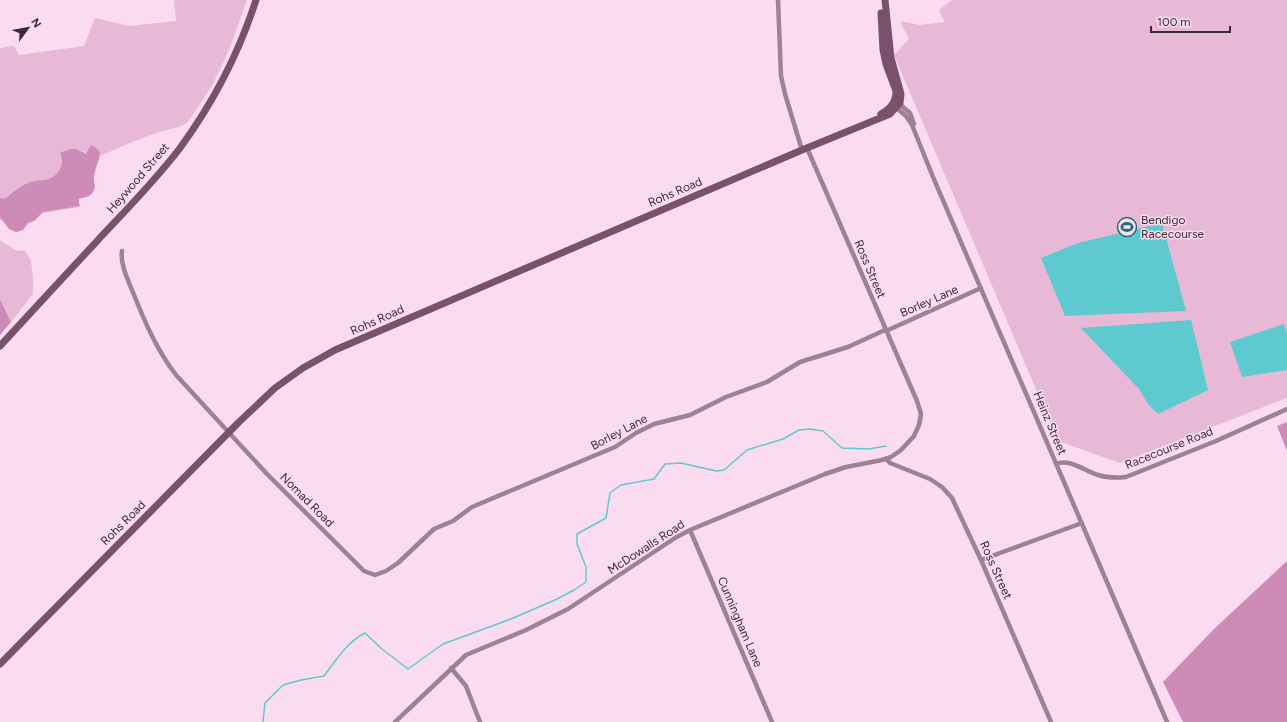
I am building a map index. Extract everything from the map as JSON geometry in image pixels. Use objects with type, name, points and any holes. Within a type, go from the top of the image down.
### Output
[{"type":"street","name":"Heywood Street","points":[[0,346],[149,185],[179,149],[199,120],[226,74],[246,29],[256,0]]},
{"type":"street","name":"Ross Street","points":[[778,0],[781,76],[785,94],[805,149],[917,401],[921,414],[921,421]]},
{"type":"street","points":[[880,0],[892,63],[901,89],[901,99],[896,104]]},
{"type":"street","points":[[884,27],[885,0]]},
{"type":"street","name":"Rohs Road","points":[[0,664],[228,433],[275,388],[303,368],[335,350],[851,129],[887,116],[896,104]]},
{"type":"street","name":"Heinz Street","points":[[896,104],[910,120],[916,132],[923,153],[1167,722]]},
{"type":"street","points":[[122,251],[122,261],[128,280],[150,334],[167,363],[180,381],[228,433]]},
{"type":"street","name":"Borley Lane","points":[[375,575],[386,571],[398,563],[434,529],[453,521],[472,507],[608,450],[654,424],[690,415],[726,397],[767,382],[800,362],[848,347],[981,288]]},
{"type":"street","name":"Racecourse Road","points":[[1056,464],[1066,462],[1099,475],[1119,478],[1126,477],[1216,441],[1287,409]]},
{"type":"street","name":"McDowalls Road","points":[[395,722],[466,655],[526,630],[568,609],[591,596],[655,551],[690,530],[825,474],[846,467],[886,459],[906,445],[917,430],[921,421]]},
{"type":"street","name":"Nomad Road","points":[[228,433],[267,474],[364,570],[375,575]]},
{"type":"street","name":"Ross Street","points":[[886,459],[890,463],[937,483],[948,492],[956,504],[1051,722]]},
{"type":"street","points":[[981,560],[1082,523]]},
{"type":"street","name":"Cunningham Lane","points":[[690,530],[772,722]]},
{"type":"street","points":[[451,668],[466,686],[480,722]]},
{"type":"shaded area","points":[[174,0],[247,0],[229,50],[212,86],[188,122],[182,126],[156,133],[100,156],[100,152],[87,154],[80,150],[60,154],[62,159],[61,166],[79,207],[0,220],[0,48],[14,46],[19,55],[84,46],[95,18],[129,26],[176,21]]},
{"type":"shaded area","name":"Bendigo Racecourse","points":[[952,0],[1287,0],[1287,398],[1120,463],[1058,441],[894,55],[909,39],[900,21],[920,25],[945,22],[939,10]]},
{"type":"shaded area","points":[[91,145],[100,152],[94,176],[95,188],[90,195],[79,199],[80,206],[43,212],[34,221],[28,223],[23,230],[16,232],[9,229],[0,217],[0,198],[5,199],[25,184],[46,180],[54,176],[60,170],[62,162],[60,153],[73,149],[79,150],[86,154]]},
{"type":"shaded area","points":[[0,240],[15,250],[25,251],[31,260],[33,294],[11,322],[0,299]]},
{"type":"shaded area","points":[[0,299],[11,322],[0,335]]},
{"type":"shaded area","points":[[1287,422],[1287,451],[1277,426]]},
{"type":"shaded area","points":[[1287,561],[1287,722],[1183,722],[1163,682],[1215,628]]},
{"type":"water","points":[[1162,223],[1186,311],[1065,316],[1041,258],[1078,243]]},
{"type":"water","points":[[1191,320],[1208,390],[1158,414],[1148,404],[1139,389],[1081,328]]},
{"type":"water","points":[[1284,324],[1287,333],[1287,370],[1242,377],[1230,342]]},
{"type":"waterway","points":[[263,722],[265,703],[283,685],[324,676],[347,646],[365,633],[382,649],[408,669],[443,644],[511,619],[574,590],[586,582],[586,567],[577,544],[577,534],[606,518],[610,493],[621,485],[654,479],[665,464],[681,463],[716,471],[724,470],[747,450],[783,439],[799,430],[810,429],[823,431],[842,448],[869,449],[886,446]]},
{"type":"place","name":"Bendigo Racecourse","points":[[1127,227]]}]
